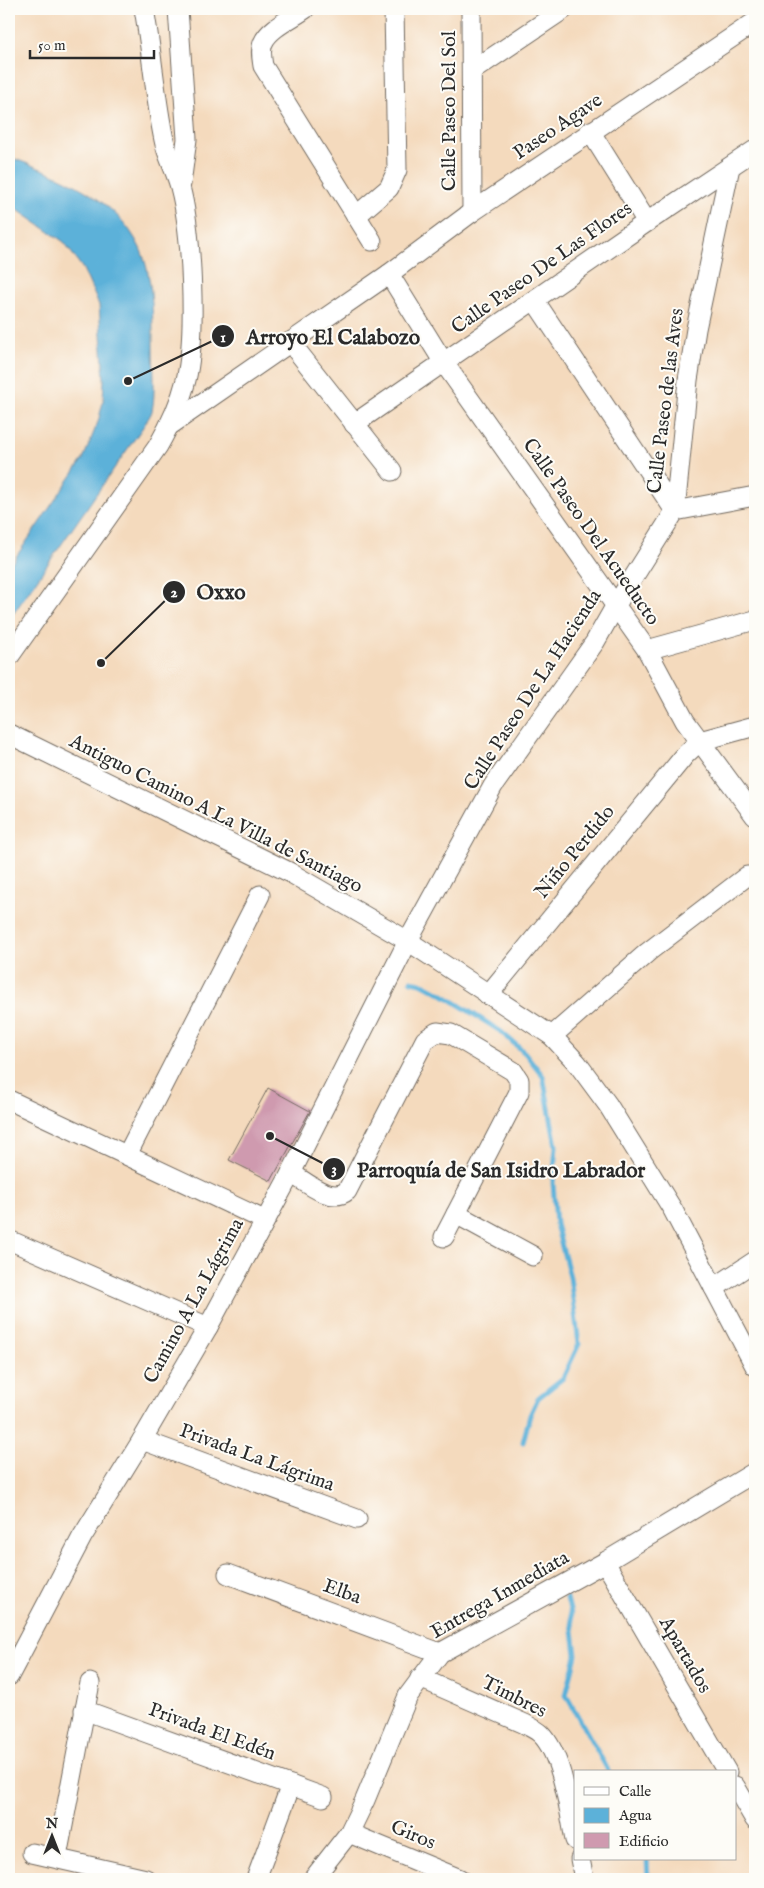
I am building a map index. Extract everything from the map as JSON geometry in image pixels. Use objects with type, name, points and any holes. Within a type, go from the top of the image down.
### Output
[{"type":"street","points":[[9,657],[158,446],[175,414],[186,379],[190,344],[191,287],[187,234],[180,188],[164,142],[144,9]]},
{"type":"street","points":[[178,9],[188,139],[180,188]]},
{"type":"street","points":[[306,9],[270,34],[263,43],[261,53],[263,66],[372,242]]},
{"type":"street","points":[[356,216],[390,188],[397,170],[394,9]]},
{"type":"street","name":"Calle Paseo Del Sol","points":[[471,9],[472,212]]},
{"type":"street","points":[[472,71],[564,9]]},
{"type":"street","name":"Paseo Agave","points":[[169,426],[389,274],[472,212],[755,22]]},
{"type":"street","points":[[590,131],[646,222]]},
{"type":"street","name":"Calle Paseo De Las Flores","points":[[354,424],[646,222],[755,150]]},
{"type":"street","name":"Calle Paseo de las Aves","points":[[675,511],[688,380],[696,329],[730,167]]},
{"type":"street","name":"Calle Paseo Del Acueducto","points":[[389,274],[444,363],[647,650],[685,721],[755,816]]},
{"type":"street","name":"Calle Paseo de las Aves","points":[[534,301],[675,511]]},
{"type":"street","points":[[290,342],[392,471]]},
{"type":"street","points":[[675,511],[755,496]]},
{"type":"street","name":"Calle Paseo De La Hacienda","points":[[408,941],[493,786],[595,642],[675,511]]},
{"type":"street","points":[[647,650],[755,620]]},
{"type":"street","points":[[700,741],[755,726]]},
{"type":"street","name":"Antiguo Camino A La Villa de Santiago","points":[[9,734],[289,872],[408,941],[552,1036],[577,1063],[608,1105],[673,1210],[755,1366]]},
{"type":"street","name":"Niño Perdido","points":[[488,995],[655,790],[686,754],[700,741]]},
{"type":"street","points":[[552,1036],[648,952],[747,876]]},
{"type":"street","points":[[127,1155],[260,895]]},
{"type":"street","name":"Camino A La Lágrima","points":[[9,1676],[82,1537],[142,1440],[208,1326],[291,1173],[408,941]]},
{"type":"street","points":[[291,1173],[331,1196],[343,1195],[347,1191],[426,1040],[437,1032],[451,1034],[513,1071],[519,1080],[519,1092],[444,1237]]},
{"type":"street","points":[[9,1100],[264,1220]]},
{"type":"street","points":[[456,1214],[533,1256]]},
{"type":"street","points":[[9,1240],[208,1326]]},
{"type":"street","points":[[714,1288],[755,1261]]},
{"type":"street","name":"Privada La Lágrima","points":[[142,1440],[357,1519]]},
{"type":"street","name":"Entrega Inmediata","points":[[313,1879],[349,1833],[366,1800],[408,1696],[440,1653],[605,1562],[755,1472]]},
{"type":"street","name":"Apartados","points":[[605,1562],[726,1770]]},
{"type":"street","name":"Elba","points":[[228,1574],[440,1653]]},
{"type":"street","name":"Timbres","points":[[420,1678],[525,1724],[541,1734],[551,1747],[558,1764],[574,1836]]},
{"type":"street","points":[[57,1857],[90,1683]]},
{"type":"street","name":"Privada El Edén","points":[[84,1710],[323,1797]]},
{"type":"street","points":[[256,1879],[291,1785]]},
{"type":"street","points":[[736,1788],[755,1820]]},
{"type":"street","name":"Giros","points":[[349,1833],[460,1879]]},
{"type":"street","points":[[32,1853],[57,1857],[146,1879]]},
{"type":"street","points":[[580,1860],[584,1879]]},
{"type":"water","points":[[9,157],[47,171],[84,190],[117,215],[130,230],[140,248],[150,283],[154,387],[150,416],[9,620],[9,567],[83,459],[98,422],[103,402],[104,379],[99,305],[83,269],[64,242],[9,204]]},
{"type":"building","points":[[268,1088],[310,1111],[271,1181],[229,1160]]},
{"type":"waterway","points":[[411,981],[421,983],[442,994],[500,1031],[525,1053],[543,1076],[556,1146],[553,1183],[556,1224],[570,1277],[579,1344],[563,1378],[538,1398],[530,1415],[523,1442]]},
{"type":"waterway","points":[[567,1598],[576,1655],[566,1695],[608,1770]]},
{"type":"waterway","points":[[647,1860],[648,1879]]},
{"type":"place","name":"Arroyo El Calabozo","points":[[128,381]]},
{"type":"place","name":"Oxxo","points":[[101,663]]},
{"type":"place","name":"Parroquía de San Isidro Labrador","points":[[270,1136]]}]
